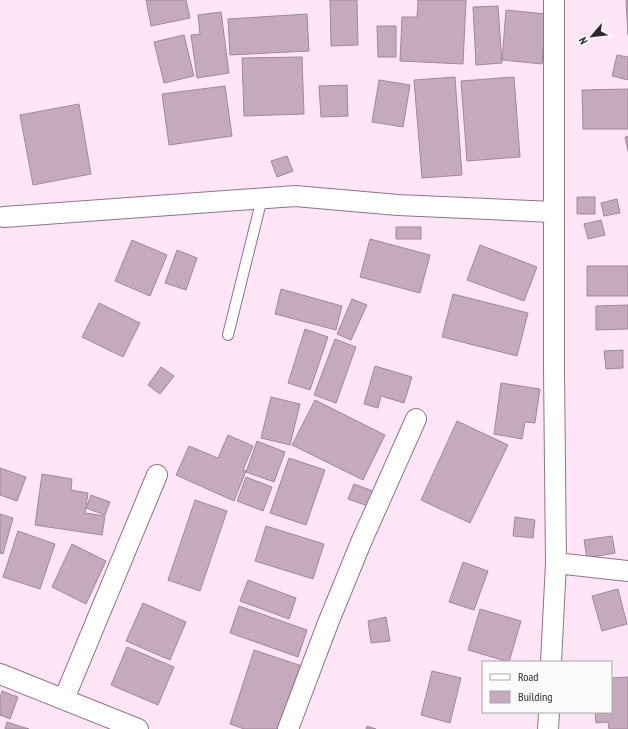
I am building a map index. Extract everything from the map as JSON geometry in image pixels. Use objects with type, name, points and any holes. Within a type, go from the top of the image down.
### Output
[{"type":"street","points":[[551,661],[556,563],[554,0]]},
{"type":"street","points":[[4,217],[294,196],[398,205],[554,212]]},
{"type":"street","points":[[288,729],[328,623],[416,419]]},
{"type":"street","points":[[64,699],[157,475]]},
{"type":"street","points":[[556,563],[628,571]]},
{"type":"street","points":[[0,674],[138,729]]},
{"type":"street","points":[[548,729],[549,713]]},
{"type":"lane","points":[[228,335],[262,198]]},
{"type":"building","points":[[146,0],[186,0],[190,18],[151,26]]},
{"type":"building","points":[[330,0],[357,0],[358,45],[331,46]]},
{"type":"building","points":[[418,0],[466,0],[463,64],[400,61],[402,17],[417,17]]},
{"type":"building","points":[[626,0],[628,0],[628,35]]},
{"type":"building","points":[[498,6],[502,63],[476,65],[473,7]]},
{"type":"building","points":[[506,10],[546,14],[542,64],[502,60]]},
{"type":"building","points":[[221,12],[229,73],[197,78],[191,35],[200,34],[198,15]]},
{"type":"building","points":[[307,14],[309,51],[230,55],[228,19]]},
{"type":"building","points":[[377,26],[396,26],[396,57],[378,57]]},
{"type":"building","points":[[184,35],[194,76],[164,83],[154,42]]},
{"type":"building","points":[[617,55],[628,57],[628,80],[612,76]]},
{"type":"building","points":[[302,57],[304,114],[244,116],[242,58]]},
{"type":"building","points":[[455,77],[462,175],[422,178],[414,80]]},
{"type":"building","points":[[514,77],[520,157],[467,161],[461,81]]},
{"type":"building","points":[[379,80],[410,85],[403,127],[372,122]]},
{"type":"building","points":[[347,85],[348,116],[321,117],[319,86]]},
{"type":"building","points":[[225,86],[232,136],[169,145],[162,94]]},
{"type":"building","points":[[628,89],[628,129],[583,129],[582,90]]},
{"type":"building","points":[[79,104],[91,174],[33,185],[20,115]]},
{"type":"building","points":[[628,136],[628,151],[625,137]]},
{"type":"building","points":[[287,156],[293,171],[277,177],[271,161]]},
{"type":"building","points":[[577,197],[595,197],[595,214],[577,214]]},
{"type":"building","points":[[617,199],[620,213],[604,216],[601,203]]},
{"type":"building","points":[[601,220],[605,235],[588,239],[584,224]]},
{"type":"building","points":[[396,227],[421,227],[421,239],[396,239]]},
{"type":"building","points":[[370,239],[430,255],[420,293],[360,277]]},
{"type":"building","points":[[132,240],[167,255],[150,296],[115,281]]},
{"type":"building","points":[[480,245],[537,267],[524,301],[467,280]]},
{"type":"building","points":[[177,250],[197,258],[186,290],[165,283]]},
{"type":"building","points":[[587,266],[628,266],[628,296],[587,296]]},
{"type":"building","points":[[281,289],[342,306],[336,330],[275,314]]},
{"type":"building","points":[[453,294],[528,313],[517,356],[442,337]]},
{"type":"building","points":[[352,299],[367,305],[351,340],[337,334]]},
{"type":"building","points":[[99,303],[140,323],[123,357],[82,337]]},
{"type":"building","points":[[628,305],[628,329],[596,330],[596,306]]},
{"type":"building","points":[[305,329],[328,337],[310,390],[288,383]]},
{"type":"building","points":[[335,339],[356,347],[336,403],[314,395]]},
{"type":"building","points":[[623,350],[623,368],[606,369],[604,351]]},
{"type":"building","points":[[375,366],[412,377],[404,403],[381,396],[378,408],[364,404]]},
{"type":"building","points":[[161,367],[174,376],[160,394],[148,385]]},
{"type":"building","points":[[501,383],[540,389],[535,423],[525,422],[522,439],[494,434]]},
{"type":"building","points":[[271,397],[300,404],[290,445],[261,438]]},
{"type":"building","points":[[315,400],[385,435],[363,480],[292,445]]},
{"type":"building","points":[[457,421],[508,445],[470,523],[421,500]]},
{"type":"building","points":[[228,435],[253,446],[243,470],[246,471],[234,501],[176,475],[189,446],[218,458]]},
{"type":"building","points":[[257,441],[285,452],[274,482],[246,472]]},
{"type":"building","points":[[289,458],[325,470],[306,525],[270,513]]},
{"type":"building","points":[[0,468],[26,477],[17,501],[0,495]]},
{"type":"building","points":[[42,474],[72,479],[71,490],[88,493],[85,513],[105,516],[102,535],[35,525]]},
{"type":"building","points":[[246,477],[272,487],[263,511],[237,501]]},
{"type":"building","points":[[354,484],[373,491],[368,506],[348,499]]},
{"type":"building","points":[[91,495],[110,502],[105,515],[86,508]]},
{"type":"building","points":[[195,500],[227,511],[200,591],[168,580]]},
{"type":"building","points":[[0,514],[13,518],[3,554],[0,553]]},
{"type":"building","points":[[515,517],[535,520],[533,538],[513,536]]},
{"type":"building","points":[[266,526],[324,544],[313,579],[255,561]]},
{"type":"building","points":[[18,531],[55,544],[40,589],[3,577]]},
{"type":"building","points":[[612,536],[615,553],[587,558],[584,540]]},
{"type":"building","points":[[72,544],[106,561],[86,604],[52,587]]},
{"type":"building","points":[[463,562],[488,571],[474,610],[449,602]]},
{"type":"building","points":[[248,580],[296,598],[289,619],[240,601]]},
{"type":"building","points":[[618,589],[627,624],[602,631],[592,596]]},
{"type":"building","points":[[143,603],[186,622],[170,660],[126,641]]},
{"type":"building","points":[[239,606],[307,630],[298,657],[230,633]]},
{"type":"building","points":[[480,609],[521,621],[509,661],[468,650]]},
{"type":"building","points":[[386,617],[390,641],[371,643],[368,621]]},
{"type":"building","points":[[127,647],[174,667],[158,705],[111,685]]},
{"type":"building","points":[[254,650],[305,667],[285,729],[244,729],[230,724]]},
{"type":"building","points":[[432,671],[461,678],[450,723],[421,715]]},
{"type":"building","points":[[628,677],[628,729],[609,729],[608,722],[596,723],[595,713],[612,713],[612,678]]},
{"type":"building","points":[[2,691],[18,697],[10,719],[0,715],[0,698]]},
{"type":"building","points":[[7,722],[29,729],[5,729]]},
{"type":"building","points":[[367,726],[376,729],[366,729]]}]
